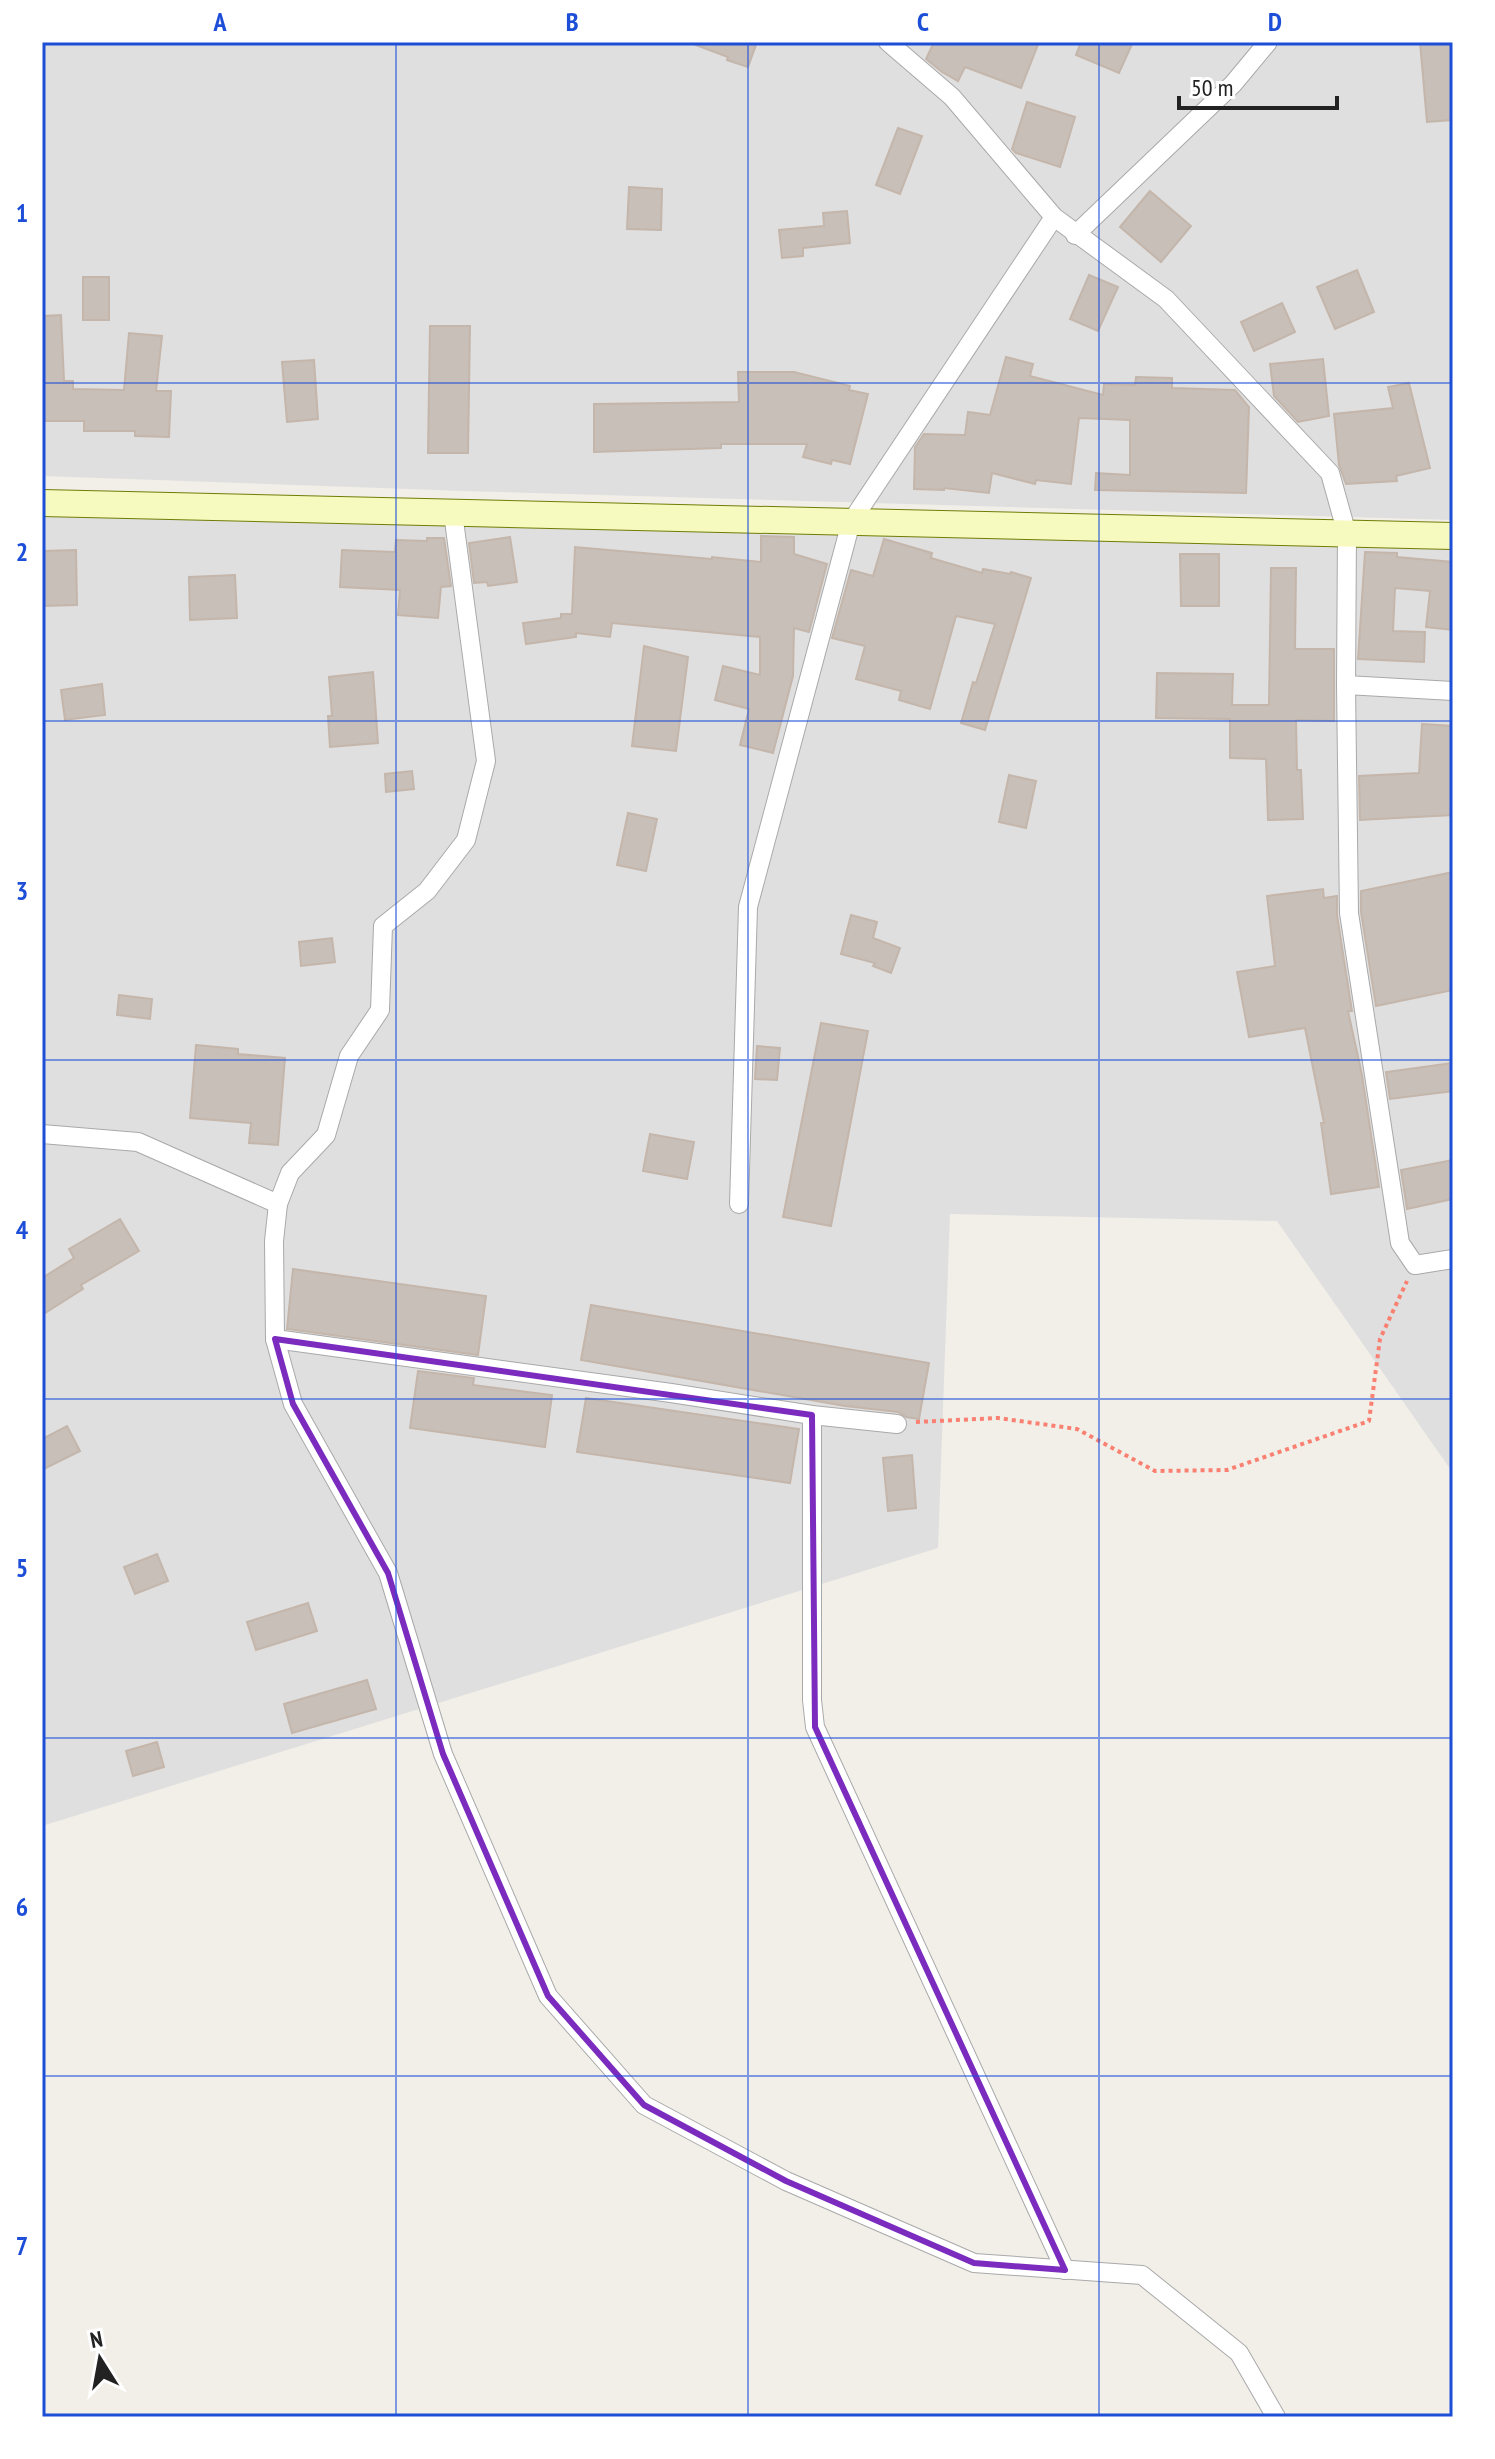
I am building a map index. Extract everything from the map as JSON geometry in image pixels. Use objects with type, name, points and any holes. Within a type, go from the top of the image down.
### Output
[{"type":"street","points":[[888,42],[952,97],[1054,217],[1166,299],[1330,473],[1347,534],[1349,913],[1400,1243],[1415,1265],[1453,1259]]},
{"type":"street","points":[[1075,235],[1233,84],[1268,42]]},
{"type":"street","points":[[739,1204],[748,907],[851,522],[1054,217]]},
{"type":"street","points":[[42,503],[1453,536]]},
{"type":"street","points":[[453,513],[486,761],[466,840],[427,891],[383,926],[380,1010],[349,1056],[326,1135],[290,1173],[278,1204],[274,1241],[275,1339],[293,1404],[388,1573],[443,1754],[548,1996],[644,2105],[773,2174],[974,2263],[1142,2275],[1239,2353],[1276,2417]]},
{"type":"street","points":[[1346,685],[1453,691]]},
{"type":"street","points":[[42,1134],[138,1142],[278,1204]]},
{"type":"street","points":[[275,1339],[812,1415],[897,1424]]},
{"type":"street","points":[[812,1415],[812,1700],[815,1727],[1065,2270]]},
{"type":"path","points":[[897,1424],[998,1418],[1077,1429],[1155,1471],[1227,1470],[1369,1421],[1380,1339],[1415,1265]]},
{"type":"highlighted area","points":[[275,1339],[812,1415],[815,1727],[1065,2270],[974,2263],[786,2181],[644,2105],[548,1996],[443,1754],[388,1573],[293,1404]]},
{"type":"shaded area","points":[[42,42],[1453,42],[1453,520],[42,476]]},
{"type":"shaded area","points":[[42,512],[1142,535],[1453,550],[1453,1473],[1277,1221],[950,1214],[938,1548],[42,1826]]},
{"type":"building","points":[[694,42],[757,42],[748,67],[727,60],[728,57]]},
{"type":"building","points":[[934,42],[1039,42],[1021,88],[965,67],[958,81],[926,59]]},
{"type":"building","points":[[1081,42],[1133,42],[1119,73],[1076,55]]},
{"type":"building","points":[[1420,42],[1453,42],[1453,120],[1427,122]]},
{"type":"building","points":[[1027,102],[1075,117],[1060,167],[1012,149]]},
{"type":"building","points":[[898,128],[922,136],[900,194],[876,185]]},
{"type":"building","points":[[629,187],[662,189],[661,230],[627,229]]},
{"type":"building","points":[[1150,191],[1191,226],[1161,262],[1120,227]]},
{"type":"building","points":[[847,211],[850,243],[803,248],[803,256],[782,258],[779,230],[824,226],[823,213]]},
{"type":"building","points":[[1357,270],[1374,312],[1335,329],[1317,287]]},
{"type":"building","points":[[1089,275],[1118,287],[1098,331],[1070,319]]},
{"type":"building","points":[[83,277],[109,277],[109,320],[83,320]]},
{"type":"building","points":[[1282,303],[1295,332],[1254,351],[1241,322]]},
{"type":"building","points":[[61,315],[64,381],[73,381],[73,389],[124,390],[129,333],[162,336],[156,391],[171,391],[169,437],[135,436],[135,431],[84,431],[84,421],[42,421],[42,316]]},
{"type":"building","points":[[430,326],[470,326],[468,453],[428,453]]},
{"type":"building","points":[[1006,357],[1033,364],[1030,376],[1103,395],[1104,384],[1135,385],[1136,377],[1172,378],[1172,388],[1235,390],[1249,407],[1246,493],[1095,490],[1096,473],[1130,475],[1130,420],[1079,418],[1071,484],[1036,480],[1035,484],[992,473],[989,493],[944,488],[914,489],[915,447],[924,434],[965,435],[968,412],[990,415]]},
{"type":"building","points":[[1323,359],[1329,416],[1298,422],[1274,396],[1270,364]]},
{"type":"building","points":[[314,360],[318,419],[287,422],[282,362]]},
{"type":"building","points":[[738,372],[794,372],[850,386],[849,390],[868,394],[850,464],[832,460],[831,464],[803,457],[807,444],[721,444],[721,448],[594,452],[594,404],[739,402]]},
{"type":"building","points":[[1409,383],[1430,468],[1396,476],[1397,481],[1346,484],[1339,465],[1334,414],[1393,408],[1388,387]]},
{"type":"building","points":[[761,536],[794,537],[794,554],[827,564],[809,632],[794,628],[793,676],[773,753],[740,745],[749,709],[715,700],[723,666],[760,675],[760,637],[612,623],[610,637],[576,633],[576,637],[526,644],[523,623],[572,614],[575,547],[761,562]]},
{"type":"building","points":[[510,537],[517,582],[488,586],[487,582],[474,583],[469,543]]},
{"type":"building","points":[[427,538],[444,538],[451,586],[441,587],[438,618],[398,615],[400,590],[340,587],[342,550],[395,552],[396,540],[427,541]]},
{"type":"building","points":[[884,539],[932,553],[931,558],[982,573],[983,569],[1031,578],[985,730],[961,723],[995,624],[956,616],[930,709],[899,700],[901,691],[856,679],[865,646],[832,638],[851,570],[873,576]]},
{"type":"building","points":[[76,550],[77,605],[42,606],[42,551]]},
{"type":"building","points":[[1365,552],[1397,553],[1397,557],[1453,562],[1453,630],[1426,627],[1430,591],[1395,588],[1393,631],[1425,632],[1424,662],[1358,659]]},
{"type":"building","points":[[1180,554],[1219,554],[1219,606],[1181,606]]},
{"type":"building","points":[[1271,568],[1296,568],[1295,649],[1334,649],[1334,721],[1296,720],[1297,770],[1301,770],[1303,819],[1268,820],[1266,759],[1230,758],[1230,719],[1156,718],[1157,673],[1233,674],[1232,705],[1269,705]]},
{"type":"building","points":[[235,575],[237,618],[190,620],[189,577]]},
{"type":"building","points":[[644,646],[688,657],[676,751],[632,746]]},
{"type":"building","points":[[373,672],[378,743],[330,747],[328,716],[332,716],[329,677]]},
{"type":"building","points":[[102,684],[105,715],[65,720],[61,690]]},
{"type":"building","points":[[1422,724],[1453,726],[1453,815],[1360,820],[1359,776],[1419,773]]},
{"type":"building","points":[[412,771],[414,789],[386,792],[385,774]]},
{"type":"building","points":[[1009,775],[1036,781],[1026,828],[999,822]]},
{"type":"building","points":[[628,813],[657,819],[646,871],[617,865]]},
{"type":"building","points":[[1453,872],[1453,990],[1376,1006],[1361,912],[1361,891]]},
{"type":"building","points":[[1323,889],[1324,898],[1337,896],[1337,915],[1352,1011],[1348,1011],[1362,1075],[1379,1187],[1331,1194],[1321,1123],[1324,1123],[1305,1028],[1249,1037],[1237,972],[1275,966],[1267,896]]},
{"type":"building","points":[[851,915],[877,922],[873,938],[900,948],[891,973],[873,966],[875,963],[841,954]]},
{"type":"building","points":[[332,938],[335,962],[301,966],[299,942]]},
{"type":"building","points":[[119,995],[152,999],[150,1019],[117,1015]]},
{"type":"building","points":[[821,1023],[868,1031],[831,1226],[783,1217]]},
{"type":"building","points":[[196,1045],[238,1049],[238,1054],[285,1058],[278,1145],[249,1143],[251,1123],[190,1118]]},
{"type":"building","points":[[757,1046],[780,1048],[777,1080],[755,1079]]},
{"type":"building","points":[[1453,1063],[1453,1091],[1390,1099],[1386,1072]]},
{"type":"building","points":[[650,1134],[694,1142],[687,1179],[643,1171]]},
{"type":"building","points":[[1453,1160],[1453,1199],[1407,1209],[1401,1170]]},
{"type":"building","points":[[120,1219],[139,1251],[81,1285],[83,1289],[42,1315],[42,1278],[74,1258],[69,1249]]},
{"type":"building","points":[[293,1269],[486,1296],[478,1355],[287,1329]]},
{"type":"building","points":[[591,1305],[929,1363],[919,1419],[898,1412],[845,1406],[581,1360]]},
{"type":"building","points":[[418,1371],[474,1378],[473,1385],[552,1395],[545,1447],[410,1428]]},
{"type":"building","points":[[586,1398],[799,1429],[790,1483],[577,1452]]},
{"type":"building","points":[[67,1426],[80,1451],[42,1470],[42,1439]]},
{"type":"building","points":[[912,1455],[916,1508],[888,1511],[883,1458]]},
{"type":"building","points":[[157,1554],[168,1581],[135,1594],[124,1567]]},
{"type":"building","points":[[308,1603],[317,1631],[256,1650],[247,1622]]},
{"type":"building","points":[[367,1680],[376,1709],[292,1733],[284,1704]]},
{"type":"building","points":[[157,1742],[164,1767],[133,1776],[126,1751]]}]
